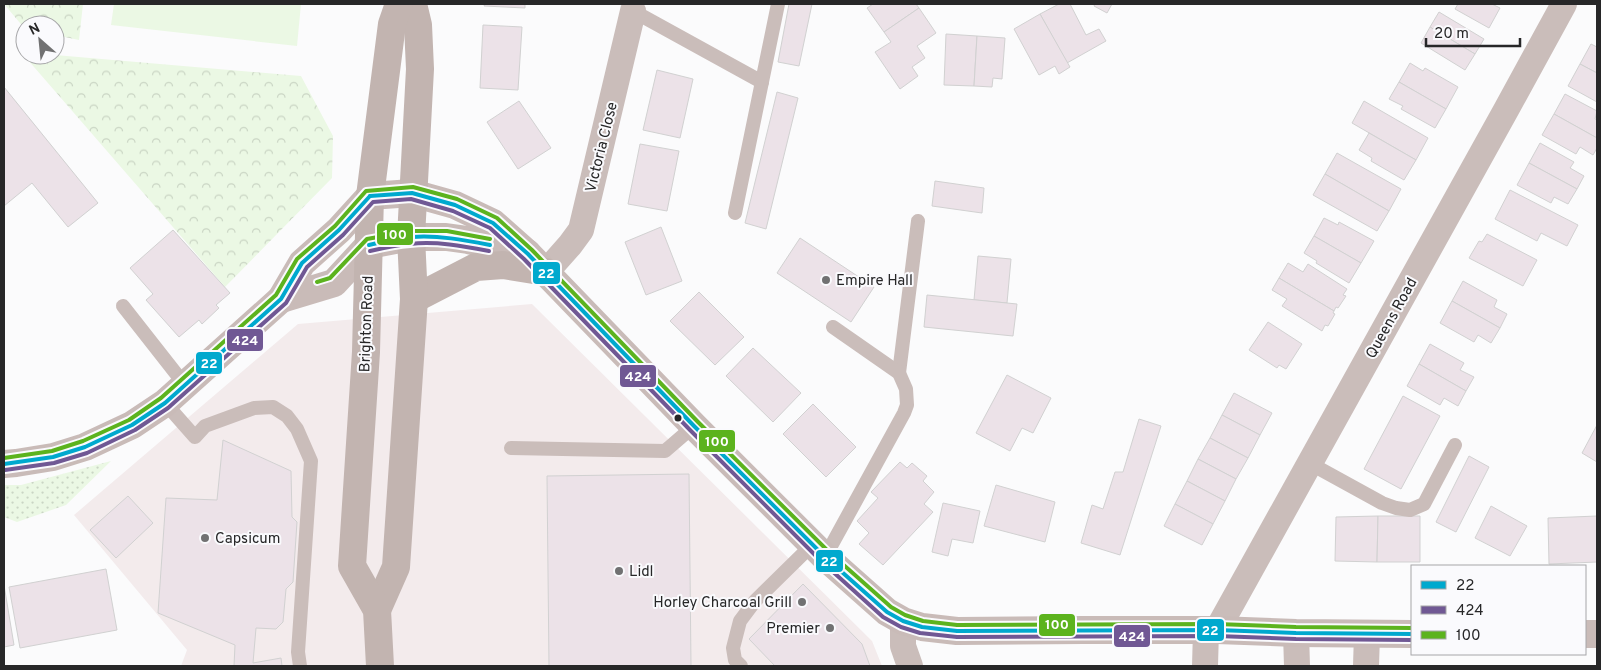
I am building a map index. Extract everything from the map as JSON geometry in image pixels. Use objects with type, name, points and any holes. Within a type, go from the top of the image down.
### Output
[{"type":"main road","name":"Brighton Road","points":[[380,666],[377,610],[352,566],[366,352],[370,196],[392,24],[399,4]]},
{"type":"main road","name":"Brighton Road","points":[[377,610],[396,567],[414,299],[411,237],[412,193],[420,69],[418,25],[413,4]]},
{"type":"main road","points":[[414,299],[476,268],[537,263]]},
{"type":"street","name":"Queens Road","points":[[1211,630],[1311,464],[1564,4]]},
{"type":"street","name":"Victoria Close","points":[[537,263],[570,246],[581,230],[634,11]]},
{"type":"street","points":[[4,464],[53,457],[85,447],[132,425],[165,403],[281,299],[302,262],[339,230],[370,196],[412,193],[455,205],[493,223],[537,263],[694,426],[819,550],[887,612],[903,621],[922,628],[957,631],[1211,630],[1411,634]]},
{"type":"street","points":[[281,299],[334,283],[369,245],[411,237],[446,237],[468,240],[537,263]]},
{"type":"street","points":[[903,621],[903,646],[910,666]]},
{"type":"street","points":[[1205,666],[1211,630]]},
{"type":"street","points":[[1296,633],[1297,666]]},
{"type":"street","points":[[1366,666],[1367,634]]},
{"type":"lane","points":[[735,213],[778,4]]},
{"type":"lane","points":[[634,11],[762,82]]},
{"type":"lane","points":[[741,666],[735,660],[732,648],[740,621],[755,601],[819,550],[904,413],[907,405],[906,389],[899,373],[918,221]]},
{"type":"lane","points":[[123,306],[185,385]]},
{"type":"lane","points":[[833,327],[899,373]]},
{"type":"lane","points":[[165,403],[195,437],[205,426],[254,408],[273,407],[287,416],[297,429],[311,461],[298,652],[300,666]]},
{"type":"lane","points":[[511,448],[665,450],[694,426]]},
{"type":"lane","points":[[1311,464],[1382,503],[1410,510],[1424,504],[1456,445]]},
{"type":"shaded area","points":[[532,304],[872,641],[882,666],[181,666],[187,650],[74,515],[298,324]]},
{"type":"green space","points":[[4,4],[83,4],[79,40],[65,37],[65,15],[15,15],[15,17]]},
{"type":"green space","points":[[114,4],[301,4],[297,46],[111,25]]},
{"type":"green space","points":[[65,56],[301,76],[333,136],[332,178],[225,287],[32,65],[65,65]]},
{"type":"green space","points":[[111,461],[66,505],[17,522],[4,517],[4,485],[21,485]]},
{"type":"building","points":[[485,4],[525,4],[525,8],[484,6]]},
{"type":"building","points":[[789,4],[812,4],[799,66],[778,62]]},
{"type":"building","points":[[873,4],[916,4],[919,8],[884,32],[867,8]]},
{"type":"building","points":[[1059,4],[1070,4],[1086,35],[1099,29],[1106,41],[1067,63],[1040,14]]},
{"type":"building","points":[[1095,4],[1112,4],[1107,13],[1094,6]]},
{"type":"building","points":[[1458,4],[1492,4],[1500,8],[1489,28],[1455,9]]},
{"type":"building","points":[[919,8],[936,33],[917,46],[925,58],[912,67],[918,76],[900,89],[875,52],[891,42],[884,32]]},
{"type":"building","points":[[1439,12],[1484,39],[1475,54],[1430,27]]},
{"type":"building","points":[[1040,14],[1070,67],[1059,74],[1055,66],[1039,75],[1014,29]]},
{"type":"building","points":[[483,25],[522,27],[518,90],[480,88]]},
{"type":"building","points":[[1430,27],[1475,54],[1465,70],[1421,43]]},
{"type":"building","points":[[946,34],[977,36],[974,86],[944,85]]},
{"type":"building","points":[[977,36],[1005,38],[1002,79],[993,78],[992,87],[974,86]]},
{"type":"building","points":[[1591,44],[1597,47],[1597,73],[1580,64]]},
{"type":"building","points":[[1410,63],[1423,71],[1425,68],[1458,87],[1446,109],[1399,82]]},
{"type":"building","points":[[1580,64],[1597,73],[1597,102],[1568,86]]},
{"type":"building","points":[[657,70],[693,79],[680,138],[643,130]]},
{"type":"building","points":[[1399,82],[1446,109],[1435,128],[1401,109],[1403,106],[1389,99]]},
{"type":"building","points":[[4,87],[98,203],[68,227],[32,183],[4,206]]},
{"type":"building","points":[[777,92],[798,98],[766,229],[745,223]]},
{"type":"building","points":[[1565,94],[1597,111],[1595,119],[1597,120],[1597,138],[1554,114]]},
{"type":"building","points":[[519,101],[551,148],[518,169],[487,122]]},
{"type":"building","points":[[1364,101],[1428,138],[1416,160],[1352,123]]},
{"type":"building","points":[[1554,114],[1597,138],[1597,148],[1593,155],[1580,147],[1576,154],[1542,135]]},
{"type":"building","points":[[1369,133],[1416,160],[1404,180],[1371,161],[1372,158],[1359,150]]},
{"type":"building","points":[[1540,143],[1574,162],[1570,168],[1584,176],[1577,189],[1529,163]]},
{"type":"building","points":[[640,144],[679,151],[667,211],[628,204]]},
{"type":"building","points":[[1337,153],[1401,189],[1389,211],[1325,174]]},
{"type":"building","points":[[1529,163],[1577,189],[1568,204],[1554,197],[1551,203],[1517,185]]},
{"type":"building","points":[[1325,174],[1389,211],[1377,231],[1313,195]]},
{"type":"building","points":[[935,181],[984,188],[982,213],[932,206]]},
{"type":"building","points":[[1510,190],[1578,225],[1567,246],[1541,233],[1537,241],[1495,219]]},
{"type":"building","points":[[1324,218],[1338,225],[1339,222],[1374,241],[1361,263],[1314,236]]},
{"type":"building","points":[[661,227],[682,281],[646,295],[625,242]]},
{"type":"building","points":[[173,230],[230,293],[216,305],[219,308],[202,324],[199,320],[179,337],[146,300],[153,294],[130,268]]},
{"type":"building","points":[[1487,234],[1537,260],[1523,286],[1469,258],[1479,241],[1482,242]]},
{"type":"building","points":[[1314,236],[1361,263],[1349,283],[1316,263],[1317,261],[1304,253]]},
{"type":"building","name":"Empire Hall","points":[[800,238],[874,287],[851,322],[777,273]]},
{"type":"building","points":[[978,256],[1011,259],[1007,303],[974,300]]},
{"type":"building","points":[[1288,263],[1303,272],[1308,264],[1347,289],[1343,295],[1346,296],[1338,308],[1336,307],[1334,311],[1279,278]]},
{"type":"building","points":[[1279,278],[1334,311],[1333,313],[1335,314],[1328,326],[1325,325],[1322,331],[1282,306],[1287,299],[1272,290]]},
{"type":"building","points":[[1463,281],[1497,300],[1494,307],[1507,314],[1500,328],[1452,301]]},
{"type":"building","points":[[699,292],[744,337],[715,365],[670,321]]},
{"type":"building","points":[[927,295],[1017,304],[1013,336],[924,327]]},
{"type":"building","points":[[1452,301],[1500,328],[1491,343],[1478,335],[1474,342],[1440,323]]},
{"type":"building","points":[[1268,322],[1302,344],[1286,369],[1279,365],[1277,368],[1249,350]]},
{"type":"building","points":[[1430,344],[1464,363],[1460,370],[1474,377],[1466,391],[1419,364]]},
{"type":"building","points":[[753,348],[801,393],[773,422],[726,376]]},
{"type":"building","points":[[1419,364],[1466,391],[1458,406],[1444,398],[1440,405],[1407,386]]},
{"type":"building","points":[[1007,375],[1051,398],[1033,433],[1022,428],[1010,451],[976,433]]},
{"type":"building","points":[[1234,393],[1272,413],[1260,435],[1222,415]]},
{"type":"building","points":[[1403,396],[1440,416],[1401,489],[1364,469]]},
{"type":"building","points":[[813,404],[856,447],[826,477],[783,434]]},
{"type":"building","points":[[1222,415],[1260,435],[1248,458],[1210,438]]},
{"type":"building","points":[[1139,419],[1161,426],[1120,555],[1081,543],[1092,505],[1103,509],[1115,472],[1123,472]]},
{"type":"building","points":[[1597,425],[1597,462],[1582,453]]},
{"type":"building","points":[[1210,438],[1248,458],[1236,479],[1198,459]]},
{"type":"building","points":[[223,440],[291,471],[292,517],[297,522],[293,582],[286,589],[283,622],[276,629],[256,628],[253,663],[281,658],[282,666],[234,666],[235,645],[158,613],[166,498],[217,500]]},
{"type":"building","points":[[1469,456],[1489,467],[1456,532],[1436,522]]},
{"type":"building","points":[[1198,459],[1236,479],[1225,501],[1187,481]]},
{"type":"building","points":[[900,462],[907,468],[912,463],[927,476],[923,481],[934,492],[924,504],[933,512],[883,565],[859,544],[869,533],[857,521],[878,498],[871,492]]},
{"type":"building","name":"Lidl","points":[[689,474],[691,666],[549,666],[547,476]]},
{"type":"building","points":[[1187,481],[1225,501],[1213,524],[1175,504]]},
{"type":"building","points":[[996,485],[1055,502],[1045,542],[984,526]]},
{"type":"building","points":[[128,496],[153,523],[116,558],[90,530]]},
{"type":"building","points":[[943,503],[980,511],[973,543],[952,539],[948,556],[932,552]]},
{"type":"building","points":[[1175,504],[1213,524],[1202,545],[1164,526]]},
{"type":"building","points":[[1491,506],[1527,526],[1510,556],[1475,538]]},
{"type":"building","points":[[1378,516],[1377,562],[1335,561],[1336,517]]},
{"type":"building","points":[[1378,516],[1420,516],[1420,562],[1377,562]]},
{"type":"building","points":[[1597,516],[1597,562],[1549,564],[1548,518]]},
{"type":"building","points":[[106,569],[117,630],[20,648],[9,587]]},
{"type":"building","points":[[803,584],[862,644],[870,666],[775,666],[749,639]]},
{"type":"building","points":[[4,585],[14,645],[4,647]]},
{"type":"transit line","name":"100","points":[[4,458],[52,451],[83,441],[129,420],[161,398],[276,295],[297,259],[335,226],[366,191],[413,187],[457,199],[497,218],[532,250],[698,422],[829,552],[891,607],[905,615],[923,621],[957,625],[1217,624],[1411,628]]},
{"type":"transit line","name":"22","points":[[370,196],[412,193],[455,205],[493,223],[528,254],[694,426],[825,557],[887,612],[903,621],[922,627],[957,631],[1217,630],[1411,634]]},
{"type":"transit line","name":"22","points":[[4,464],[53,457],[85,447],[132,425],[165,403],[281,299],[302,263],[339,230],[370,196]]},
{"type":"transit line","name":"424","points":[[5,470],[54,463],[87,453],[135,430],[168,408],[286,303],[307,267],[343,235],[373,202],[411,199],[453,211],[490,228],[524,259],[690,430],[821,561],[883,617],[901,627],[920,633],[957,637],[1217,636],[1411,640]]},
{"type":"transit line","name":"100","points":[[317,282],[330,278],[367,239],[411,231],[447,231],[490,239]]},
{"type":"transit line","name":"22","points":[[369,245],[401,238],[422,237],[451,238],[490,245]]},
{"type":"transit line","name":"424","points":[[370,251],[420,243],[459,246],[489,251]]},
{"type":"place","name":"Empire Hall","points":[[826,280]]},
{"type":"place","name":"Capsicum","points":[[205,538]]},
{"type":"place","name":"Lidl","points":[[619,571]]},
{"type":"place","name":"Horley Charcoal Grill","points":[[802,602]]},
{"type":"place","name":"Premier","points":[[830,628]]}]
